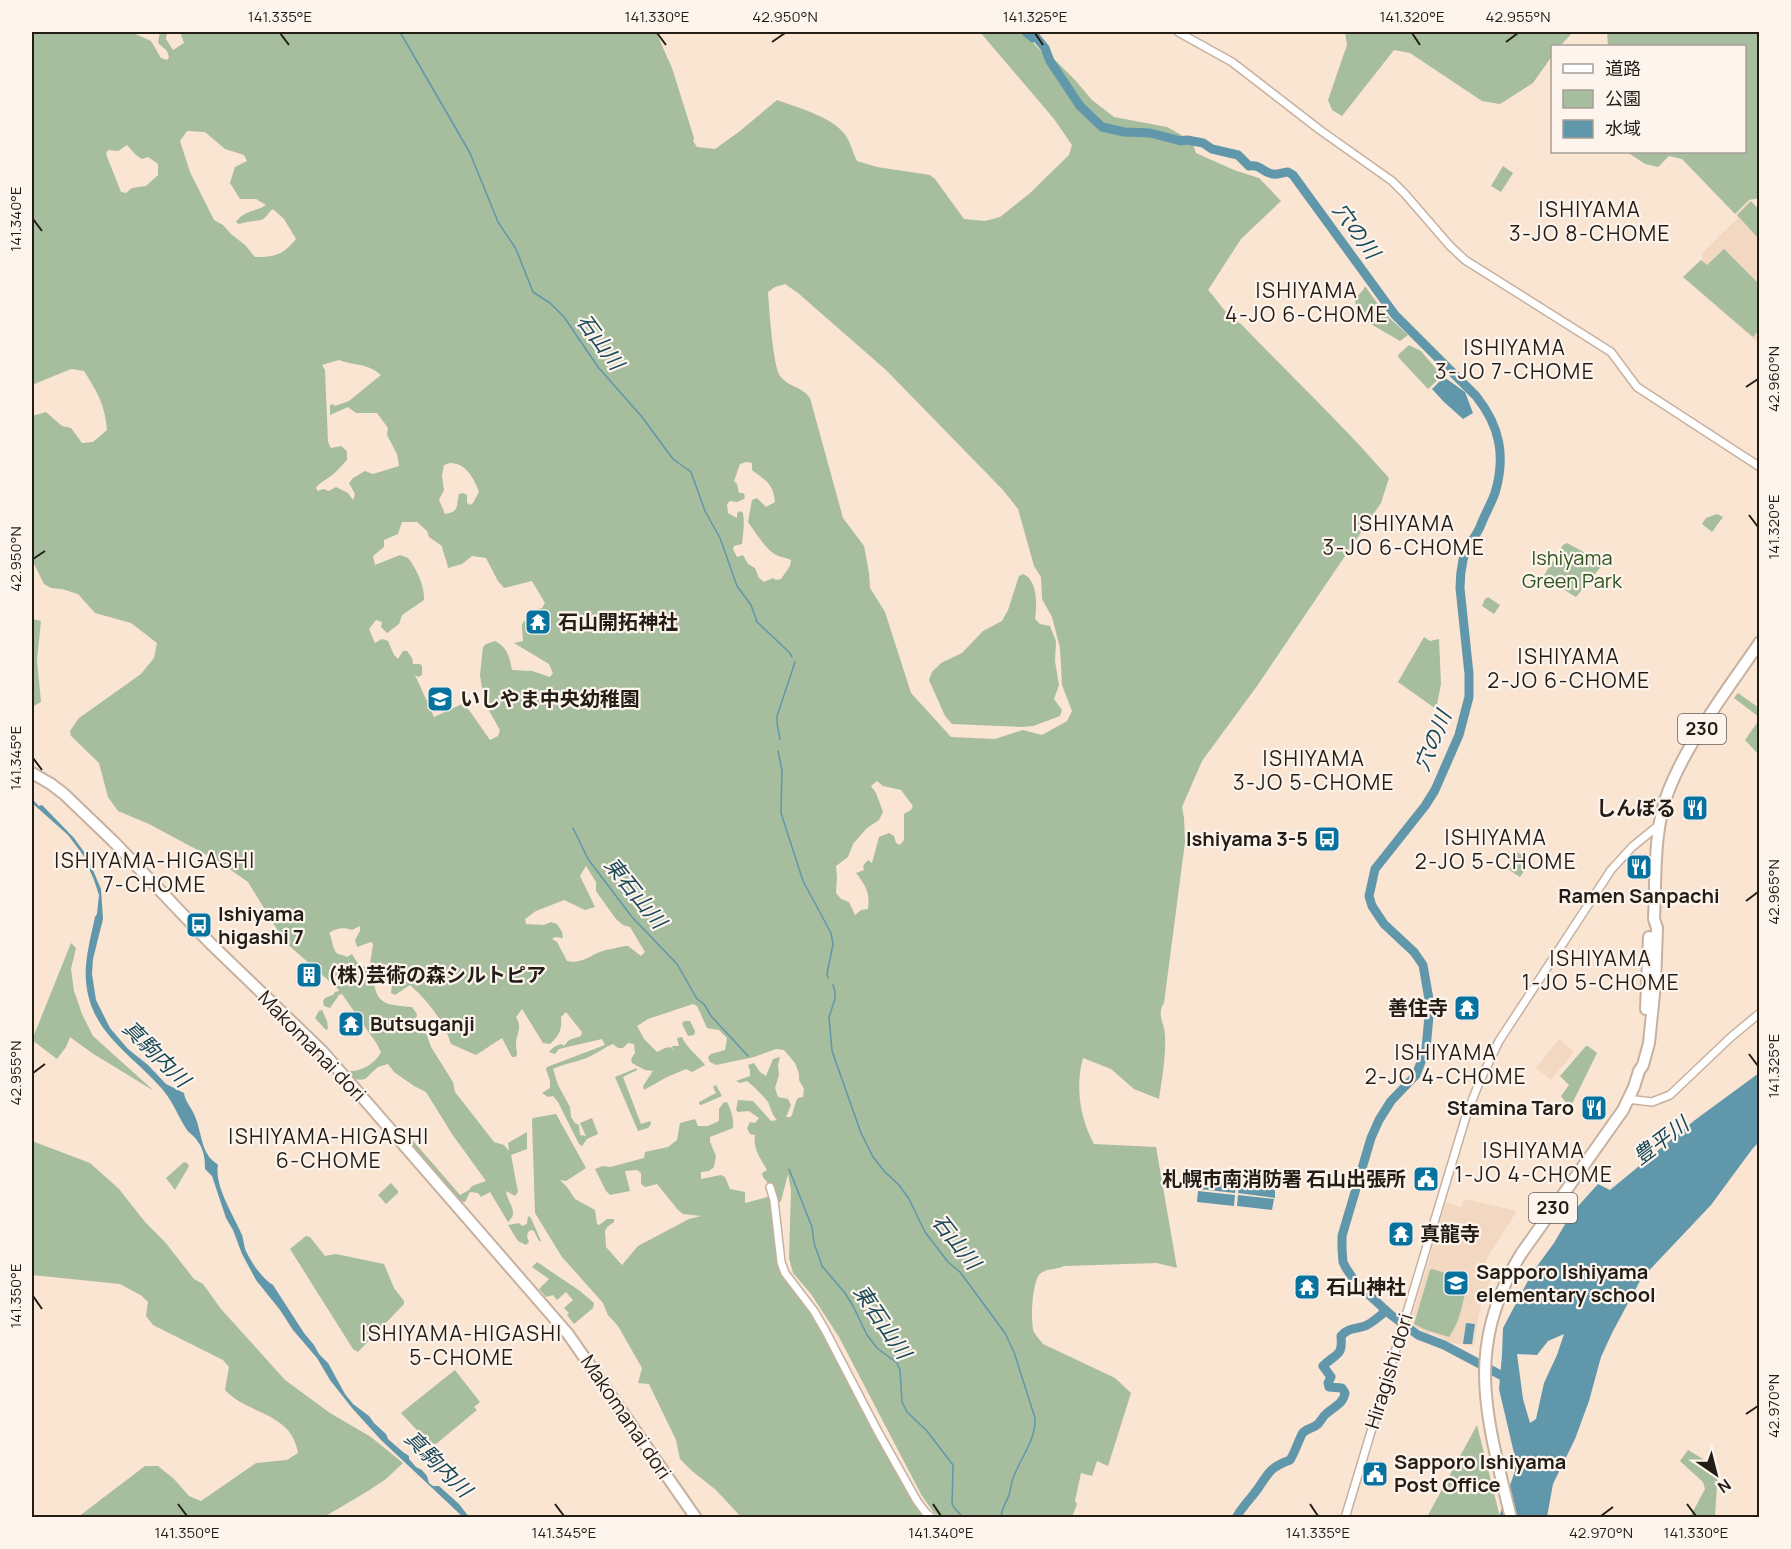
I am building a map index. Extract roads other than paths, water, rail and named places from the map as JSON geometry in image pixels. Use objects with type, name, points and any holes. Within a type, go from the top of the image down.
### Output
[{"type":"highway","name":"230","points":[[1511,1518],[1487,1413],[1486,1353],[1488,1332],[1497,1299],[1510,1271],[1623,1110],[1634,1088],[1649,1042],[1652,1018],[1657,928],[1654,919],[1660,824],[1670,788],[1686,756],[1760,642]]},
{"type":"highway","name":"Makomanai dori","points":[[32,773],[64,794],[113,841],[211,944],[322,1052],[568,1334],[696,1518]]},
{"type":"street","points":[[1178,32],[1232,62],[1320,130],[1392,181],[1465,260],[1611,352],[1637,387],[1760,466]]},
{"type":"street","name":"Hiragishi dori","points":[[1345,1518],[1467,1113],[1479,1083],[1498,1042],[1611,870],[1632,847],[1660,824]]},
{"type":"street","points":[[1628,1099],[1652,1102],[1670,1095],[1760,1013]]},
{"type":"street","points":[[770,1188],[774,1200],[784,1273],[814,1311],[917,1501],[932,1518]]},
{"type":"water","points":[[1444,377],[1465,392],[1473,413],[1463,419],[1432,389]]},
{"type":"water","points":[[32,799],[39,806],[42,805],[74,838],[87,856],[101,889],[103,919],[93,959],[92,974],[96,1000],[110,1028],[128,1049],[166,1084],[184,1093],[195,1115],[206,1152],[218,1165],[222,1191],[252,1262],[273,1285],[304,1333],[328,1363],[353,1404],[369,1416],[388,1439],[409,1456],[416,1467],[427,1476],[429,1483],[439,1486],[459,1504],[469,1517],[463,1517],[381,1440],[352,1408],[330,1380],[317,1358],[256,1280],[226,1218],[212,1176],[205,1169],[204,1154],[199,1143],[187,1130],[163,1090],[114,1042],[95,1015],[89,999],[86,966],[99,895],[83,855],[68,835],[32,803]]},
{"type":"water","points":[[1759,1073],[1759,1142],[1711,1205],[1641,1279],[1601,1357],[1589,1401],[1575,1439],[1553,1484],[1547,1517],[1499,1517],[1515,1471],[1514,1453],[1499,1389],[1503,1328],[1532,1273],[1554,1243],[1571,1214],[1598,1184],[1610,1190],[1695,1120]],"holes":[[[1564,1334],[1544,1383],[1536,1419],[1530,1423],[1523,1399],[1517,1354],[1537,1355],[1548,1341]]]},
{"type":"water","points":[[1200,1179],[1237,1183],[1235,1193],[1199,1189]]},
{"type":"water","points":[[1239,1185],[1275,1190],[1275,1198],[1238,1193]]},
{"type":"water","points":[[1198,1191],[1235,1195],[1234,1206],[1197,1202]]},
{"type":"water","points":[[1238,1195],[1274,1199],[1272,1210],[1237,1206]]},
{"type":"water","points":[[1466,1323],[1475,1324],[1472,1344],[1463,1344]]},
{"type":"waterway","name":"石山川","points":[[400,32],[470,153],[498,222],[516,249],[533,292],[550,303],[564,317],[598,367],[642,417],[673,459],[691,472],[705,511],[720,538],[737,586],[751,605],[757,622],[792,657]]},
{"type":"waterway","name":"穴の川","points":[[1026,32],[1033,38],[1036,37],[1045,48],[1050,61],[1080,106],[1102,127],[1203,143],[1212,149],[1238,155],[1249,166],[1256,166],[1273,174],[1288,172],[1293,175],[1395,315],[1476,396],[1491,419],[1495,430],[1500,454],[1495,493],[1464,556],[1461,570],[1460,588],[1469,674],[1469,697],[1459,735],[1435,790],[1425,806],[1375,869],[1369,896],[1372,906],[1384,924],[1414,952],[1423,965],[1430,1005],[1426,1049],[1416,1075],[1391,1101],[1371,1138],[1342,1236],[1342,1249],[1343,1262],[1356,1283],[1391,1315],[1418,1335],[1444,1345],[1510,1380]]},
{"type":"waterway","name":"石山川","points":[[780,739],[777,716],[795,662]]},
{"type":"waterway","name":"石山川","points":[[778,751],[782,770],[781,813],[803,881],[831,933],[833,944],[828,978]]},
{"type":"waterway","name":"東石山川","points":[[573,828],[588,859],[632,917],[677,964],[697,999],[704,1004],[711,1016],[748,1056]]},
{"type":"waterway","name":"石山川","points":[[833,985],[835,999],[829,1017],[832,1051],[861,1133],[873,1157],[909,1199],[925,1232],[948,1262],[960,1272],[1005,1333],[1014,1352],[1035,1418],[1031,1441],[1013,1478],[1001,1518]]},
{"type":"waterway","name":"東石山川","points":[[789,1169],[812,1227],[814,1243],[822,1266],[845,1293],[867,1335],[877,1348],[897,1363],[900,1370],[902,1402],[907,1412],[927,1431],[953,1465],[952,1504],[964,1518]]},
{"type":"waterway","name":"穴の川","points":[[1236,1518],[1271,1470],[1290,1460],[1302,1434],[1318,1424],[1342,1400],[1345,1393],[1342,1388],[1329,1387],[1331,1377],[1323,1366],[1340,1351],[1341,1336],[1349,1330],[1368,1325],[1386,1311]]},
{"type":"place","name":"石山開拓神社","points":[[538,622]]},
{"type":"place","name":"いしやま中央幼稚園","points":[[440,699]]},
{"type":"place","name":"しんぼる","points":[[1695,808]]},
{"type":"place","name":"Ishiyama 3-5","points":[[1327,839]]},
{"type":"place","name":"Ramen Sanpachi","points":[[1639,867]]},
{"type":"place","name":"Ishiyama higashi 7","points":[[199,925]]},
{"type":"place","name":"(株)芸術の森シルトピア","points":[[309,975]]},
{"type":"place","name":"善住寺","points":[[1467,1008]]},
{"type":"place","name":"Butsuganji","points":[[351,1024]]},
{"type":"place","name":"Stamina Taro","points":[[1594,1108]]},
{"type":"place","name":"札幌市南消防署 石山出張所","points":[[1426,1179]]},
{"type":"place","name":"真龍寺","points":[[1401,1234]]},
{"type":"place","name":"Sapporo Ishiyama elementary school","points":[[1456,1283]]},
{"type":"place","name":"石山神社","points":[[1307,1287]]},
{"type":"place","name":"Sapporo Ishiyama Post Office","points":[[1375,1474]]},
{"type":"district","name":"ISHIYAMA 3-JO 8-CHOME","points":[[1590,222]]},
{"type":"district","name":"ISHIYAMA 4-JO 6-CHOME","points":[[1307,303]]},
{"type":"district","name":"ISHIYAMA 3-JO 7-CHOME","points":[[1515,360]]},
{"type":"district","name":"ISHIYAMA 3-JO 6-CHOME","points":[[1404,536]]},
{"type":"district","name":"ISHIYAMA 2-JO 6-CHOME","points":[[1569,669]]},
{"type":"district","name":"ISHIYAMA 3-JO 5-CHOME","points":[[1314,771]]},
{"type":"district","name":"ISHIYAMA 2-JO 5-CHOME","points":[[1496,850]]},
{"type":"district","name":"ISHIYAMA-HIGASHI 7-CHOME","points":[[155,873]]},
{"type":"district","name":"ISHIYAMA 1-JO 5-CHOME","points":[[1601,971]]},
{"type":"district","name":"ISHIYAMA 2-JO 4-CHOME","points":[[1446,1065]]},
{"type":"district","name":"ISHIYAMA-HIGASHI 6-CHOME","points":[[329,1149]]},
{"type":"district","name":"ISHIYAMA 1-JO 4-CHOME","points":[[1534,1163]]},
{"type":"district","name":"ISHIYAMA-HIGASHI 5-CHOME","points":[[462,1346]]},
{"type":"park label","name":"Ishiyama Green Park","points":[[1572,570]]},
{"type":"water label","name":"真駒内川","points":[[156,1054]]},
{"type":"water label","name":"豊平川","points":[[1661,1141]]},
{"type":"water label","name":"真駒内川","points":[[438,1464]]}]
